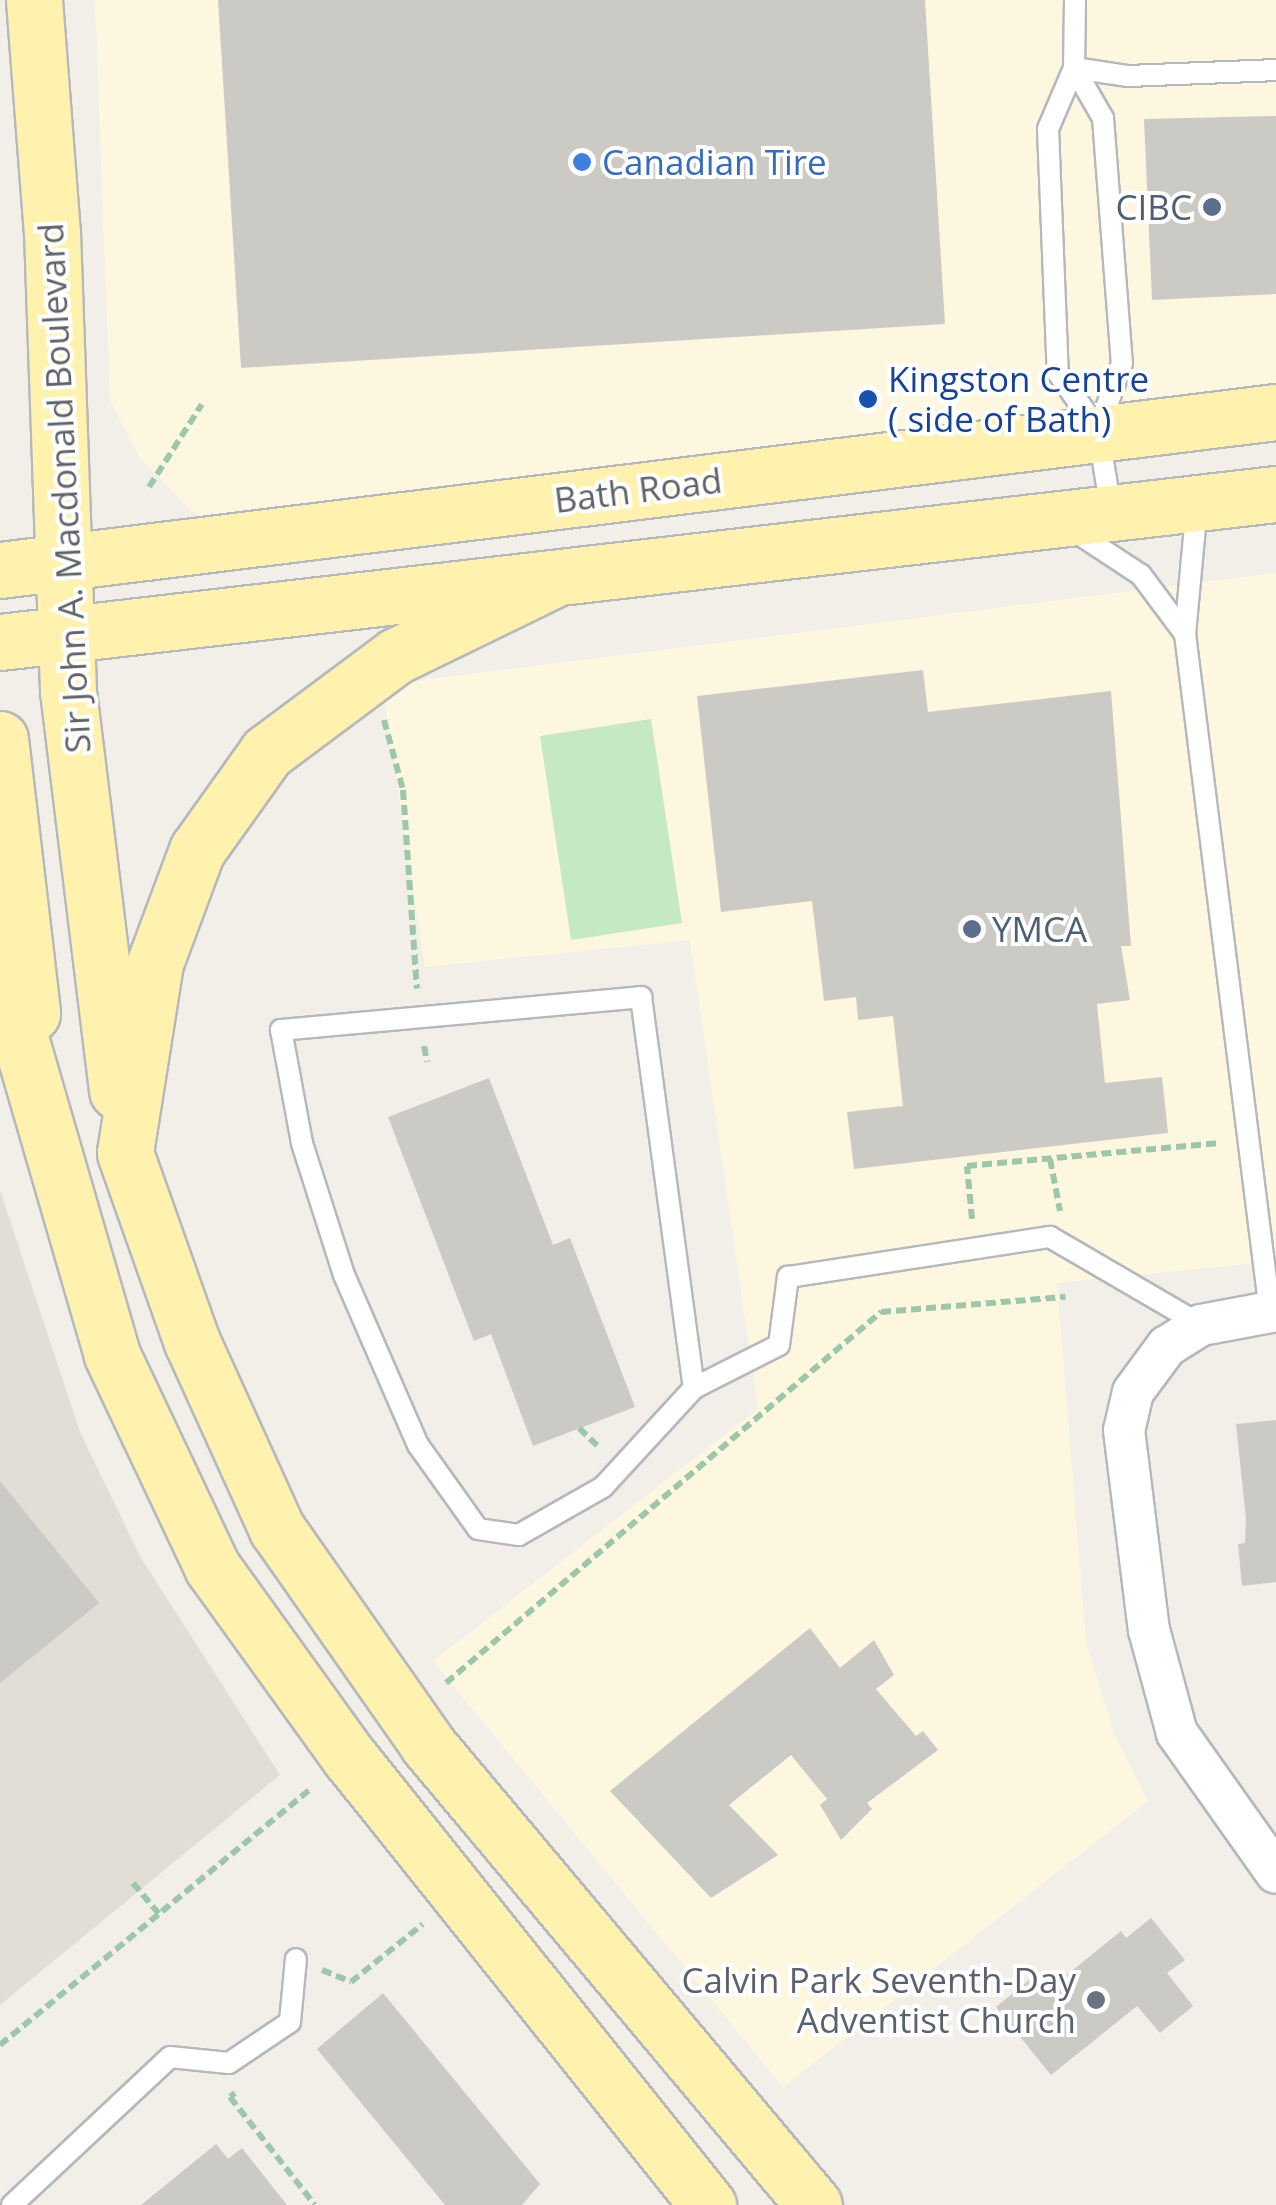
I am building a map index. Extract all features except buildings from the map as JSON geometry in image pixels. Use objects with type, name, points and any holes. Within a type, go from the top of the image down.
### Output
[{"type":"main road","name":"Sir John A. Macdonald Boulevard","points":[[34,0],[66,562],[68,691],[124,1153],[192,1342],[276,1529],[428,1745],[814,2205]]},
{"type":"main road","name":"Bath Road","points":[[0,570],[1098,430],[1276,412]]},
{"type":"main road","points":[[0,642],[552,580],[1110,510],[1276,494]]},
{"type":"main road","points":[[124,1153],[155,963],[197,850],[267,752],[396,656],[552,580]]},
{"type":"main road","points":[[0,740],[46,1125]]},
{"type":"main road","points":[[0,969],[112,1354],[212,1568],[350,1758],[708,2205]]},
{"type":"street","points":[[1273,1312],[1201,1325],[1166,1346],[1134,1392],[1124,1430],[1148,1630],[1177,1733],[1276,1873]]},
{"type":"lane","points":[[1075,0],[1074,68],[1048,129],[1058,373],[1098,430],[1110,510]]},
{"type":"lane","points":[[1074,68],[1128,76],[1276,70]]},
{"type":"lane","points":[[1074,68],[1103,118],[1122,363],[1098,430]]},
{"type":"lane","points":[[1197,502],[1184,634],[1273,1312]]},
{"type":"lane","points":[[1052,518],[1141,575],[1184,634]]},
{"type":"lane","points":[[694,1388],[641,997],[282,1030],[302,1143],[344,1274],[418,1445],[478,1529],[519,1535],[603,1487],[694,1388],[778,1345],[788,1277],[1050,1237],[1201,1325]]},
{"type":"lane","points":[[12,2205],[170,2057],[229,2063],[290,2022],[296,1959]]},
{"type":"path","points":[[149,488],[202,404]]},
{"type":"path","points":[[378,705],[402,776],[420,1018],[427,1062]]},
{"type":"path","points":[[976,1250],[967,1166],[1248,1140]]},
{"type":"path","points":[[1050,1158],[1067,1246]]},
{"type":"path","points":[[446,1683],[881,1312],[1065,1297]]},
{"type":"path","points":[[0,2045],[312,1788]]},
{"type":"path","points":[[133,1883],[159,1914]]},
{"type":"path","points":[[296,1959],[351,1982],[428,1920]]},
{"type":"path","points":[[229,2063],[246,2083],[230,2097],[315,2205]]},
{"type":"shaded area","points":[[95,0],[1276,0],[1276,395],[198,517],[140,458],[110,400]]},
{"type":"shaded area","points":[[1276,573],[1276,1261],[1057,1283],[1086,1643],[1114,1733],[1148,1801],[783,2087],[433,1661],[758,1409],[690,940],[425,967],[382,685]]},
{"type":"shaded area","points":[[0,1190],[80,1432],[141,1558],[280,1775],[0,2005]]},
{"type":"green space","points":[[651,719],[682,923],[571,940],[540,736]]},
{"type":"place","name":"Canadian Tire","points":[[582,162]]},
{"type":"place","name":"CIBC","points":[[1212,207]]},
{"type":"place","name":"Kingston Centre ( side of Bath)","points":[[868,399]]},
{"type":"place","name":"YMCA","points":[[972,929]]},
{"type":"place","name":"Calvin Park Seventh-Day Adventist Church","points":[[1096,2000]]}]
